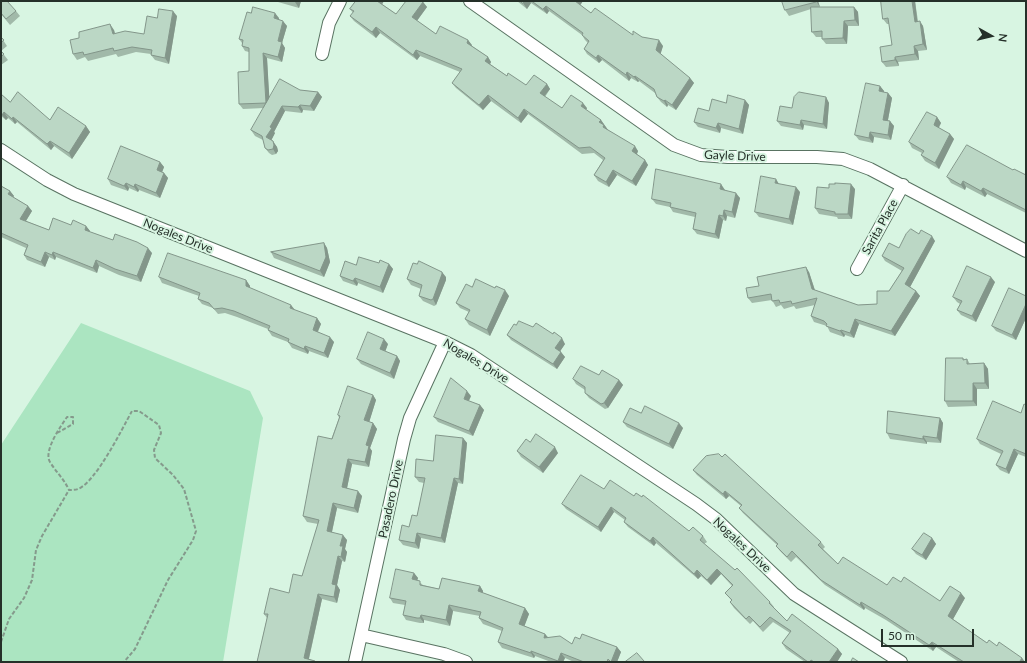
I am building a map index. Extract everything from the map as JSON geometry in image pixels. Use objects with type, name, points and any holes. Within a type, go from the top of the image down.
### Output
[{"type":"street","points":[[322,54],[329,23],[340,1]]},
{"type":"street","name":"Gayle Drive","points":[[470,1],[674,144],[701,155],[728,157],[817,157],[843,159],[870,169],[903,185],[1026,251]]},
{"type":"street","name":"Nogales Drive","points":[[1,150],[47,180],[91,202],[445,342],[477,359],[696,504],[716,519],[794,594],[900,662]]},
{"type":"street","name":"Sarita Place","points":[[857,269],[903,185]]},
{"type":"street","name":"Pasadero Drive","points":[[355,662],[404,439],[410,418],[445,342]]},
{"type":"street","points":[[361,635],[444,654],[466,662]]},
{"type":"path","points":[[69,490],[79,489],[90,479],[101,464],[132,412],[139,411],[159,425],[162,433],[154,450],[155,458],[173,475],[184,489],[196,530],[193,540],[168,580],[135,649],[124,662]]},
{"type":"path","points":[[57,433],[73,424],[72,417],[67,417],[57,433],[47,453],[48,460],[64,480],[69,490]]},
{"type":"path","points":[[1,642],[9,620],[24,598],[32,580],[36,550],[42,536],[69,490]]},
{"type":"green space","points":[[81,323],[250,391],[263,418],[223,662],[1,662],[1,445]]},
{"type":"building","points":[[1,1],[7,1],[16,11],[6,19],[1,13]]},
{"type":"building","points":[[356,1],[377,1],[396,14],[406,1],[422,1],[423,2],[412,17],[436,34],[440,26],[468,40],[467,43],[488,57],[485,61],[507,76],[508,73],[526,85],[534,75],[547,84],[540,93],[562,108],[571,95],[583,103],[581,106],[601,120],[599,122],[604,125],[603,127],[635,146],[632,151],[645,160],[632,181],[613,170],[606,182],[594,175],[605,158],[590,147],[579,148],[524,109],[518,118],[488,95],[479,105],[452,83],[462,69],[416,50],[413,55],[376,27],[372,32],[350,16],[354,11],[350,9]]},
{"type":"building","points":[[532,1],[575,1],[591,13],[595,8],[633,35],[633,31],[642,37],[659,40],[656,50],[690,78],[672,105],[657,97],[654,89],[635,76],[634,77],[627,72],[626,75],[598,55],[596,58],[584,49],[589,41],[582,35],[583,33],[546,6],[543,9]]},
{"type":"building","points":[[782,1],[816,1],[816,2],[785,10]]},
{"type":"building","points":[[881,1],[912,1],[915,22],[920,21],[923,44],[914,46],[915,54],[895,57],[895,60],[882,62],[880,47],[892,45],[888,18],[883,19]]},
{"type":"building","points":[[253,7],[275,13],[274,18],[283,21],[278,41],[282,42],[278,57],[263,53],[266,103],[239,104],[238,72],[249,71],[249,48],[242,46],[243,40],[239,39],[247,12],[251,13]]},
{"type":"building","points":[[811,7],[854,7],[855,20],[844,21],[843,38],[822,39],[822,31],[812,32]]},
{"type":"building","points":[[159,9],[173,11],[165,58],[151,55],[152,50],[132,47],[114,51],[113,48],[84,55],[83,52],[73,54],[70,40],[79,38],[79,32],[110,24],[113,34],[125,31],[144,34],[147,16],[157,18]]},
{"type":"building","points":[[280,79],[300,90],[318,92],[310,106],[282,106],[270,127],[272,128],[266,137],[273,141],[274,145],[273,149],[268,150],[265,148],[262,136],[251,130]]},
{"type":"building","points":[[866,83],[880,86],[879,91],[888,93],[883,120],[890,121],[888,135],[870,132],[869,138],[855,135]]},
{"type":"building","points":[[18,92],[50,120],[58,107],[86,126],[69,153],[50,141],[47,144],[13,117],[12,119],[4,112],[2,115],[1,114],[1,94],[10,102]]},
{"type":"building","points":[[799,92],[826,97],[823,124],[801,120],[800,125],[777,121],[780,106],[792,108],[794,97]]},
{"type":"building","points":[[728,95],[745,100],[739,129],[718,123],[716,128],[694,122],[698,108],[709,111],[712,99],[726,103]]},
{"type":"building","points":[[927,112],[937,117],[934,125],[950,134],[935,163],[921,155],[924,151],[909,142]]},
{"type":"building","points":[[967,145],[1013,170],[1014,169],[1026,175],[1026,210],[983,188],[981,191],[963,181],[961,185],[947,177]]},
{"type":"building","points":[[121,146],[160,162],[157,170],[164,173],[156,193],[135,184],[134,187],[126,183],[124,186],[108,179]]},
{"type":"building","points":[[656,169],[721,184],[720,189],[736,193],[732,212],[724,210],[723,216],[719,215],[715,234],[693,229],[696,213],[670,207],[671,203],[652,199]]},
{"type":"building","points":[[761,176],[776,179],[775,183],[796,187],[789,219],[755,212]]},
{"type":"building","points":[[829,184],[851,184],[848,214],[835,214],[835,212],[815,208],[817,187],[829,188]]},
{"type":"building","points":[[1,186],[10,191],[8,194],[28,206],[20,219],[49,230],[53,218],[71,225],[73,220],[86,226],[85,230],[113,240],[115,234],[137,242],[148,248],[137,276],[115,269],[96,260],[93,268],[53,252],[52,255],[45,252],[41,262],[24,255],[28,245],[1,233]]},
{"type":"building","points":[[911,229],[919,234],[921,230],[932,236],[905,284],[916,291],[891,331],[855,319],[850,333],[826,326],[827,324],[824,321],[811,316],[817,298],[792,304],[791,301],[780,303],[779,300],[772,301],[771,294],[748,298],[746,288],[759,286],[757,277],[806,267],[812,289],[858,305],[877,304],[877,291],[889,291],[904,268],[882,256],[889,243],[899,248],[906,234]]},
{"type":"building","points":[[324,243],[326,257],[320,271],[271,252]]},
{"type":"building","points":[[168,253],[246,280],[246,286],[291,305],[290,308],[317,318],[313,330],[330,337],[324,353],[305,346],[304,349],[288,342],[289,339],[268,330],[270,326],[234,311],[222,308],[214,309],[209,303],[198,299],[200,293],[159,277]]},
{"type":"building","points":[[359,257],[379,263],[380,260],[389,264],[380,287],[355,278],[353,281],[340,276],[345,261],[356,265]]},
{"type":"building","points":[[419,261],[442,272],[433,299],[431,300],[419,296],[422,285],[407,279],[413,263],[417,264]]},
{"type":"building","points":[[967,266],[991,277],[972,316],[957,310],[962,301],[953,297]]},
{"type":"building","points":[[476,279],[495,288],[496,286],[505,290],[487,330],[465,319],[470,310],[456,303],[466,284],[472,287]]},
{"type":"building","points":[[1009,288],[1026,296],[1026,304],[1012,335],[992,326]]},
{"type":"building","points":[[519,321],[533,327],[536,323],[562,338],[555,348],[561,352],[553,364],[507,335],[514,324],[516,325]]},
{"type":"building","points":[[368,332],[384,339],[380,349],[397,356],[390,373],[357,359]]},
{"type":"building","points":[[946,358],[967,359],[967,364],[984,363],[985,383],[973,383],[973,401],[945,401]]},
{"type":"building","points":[[581,366],[599,375],[602,370],[619,380],[604,403],[601,404],[585,393],[585,387],[573,379]]},
{"type":"building","points":[[451,378],[467,391],[464,399],[480,405],[469,431],[434,417]]},
{"type":"building","points":[[348,386],[373,395],[364,420],[373,423],[366,445],[369,446],[365,462],[348,459],[342,487],[358,491],[354,508],[333,503],[327,531],[343,535],[340,546],[343,546],[341,557],[338,556],[332,584],[336,585],[334,597],[318,594],[304,658],[315,662],[257,662],[268,614],[264,614],[270,588],[289,593],[293,574],[302,576],[319,520],[303,516],[318,436],[332,439]]},
{"type":"building","points":[[993,401],[1021,413],[1024,404],[1026,405],[1026,454],[1014,449],[1006,469],[996,465],[1003,451],[977,439]]},
{"type":"building","points":[[645,406],[679,423],[669,444],[623,422],[630,408],[641,413]]},
{"type":"building","points":[[888,411],[940,418],[937,438],[923,436],[923,439],[887,433]]},
{"type":"building","points":[[536,434],[555,447],[539,467],[517,451],[526,439],[530,442]]},
{"type":"building","points":[[436,435],[463,438],[459,479],[454,478],[441,538],[417,533],[415,543],[399,540],[402,525],[409,527],[412,515],[417,516],[425,478],[415,477],[416,459],[433,461]]},
{"type":"building","points":[[719,454],[722,457],[725,454],[821,542],[818,545],[838,564],[843,557],[887,585],[893,577],[901,582],[904,577],[940,601],[950,586],[961,593],[948,616],[987,643],[989,640],[997,646],[999,642],[1022,658],[1020,661],[1021,662],[964,662],[932,642],[929,645],[883,615],[861,602],[860,605],[821,580],[792,551],[787,557],[776,546],[778,544],[739,508],[742,505],[725,491],[723,494],[693,470],[706,456]]},
{"type":"building","points":[[581,475],[604,489],[610,480],[634,496],[636,493],[642,497],[643,495],[689,531],[693,527],[703,536],[700,540],[735,570],[737,568],[787,621],[792,614],[838,649],[829,662],[814,662],[811,660],[808,662],[782,643],[791,631],[770,617],[760,627],[749,616],[746,619],[730,602],[732,600],[725,593],[733,585],[717,569],[707,580],[697,570],[694,574],[653,537],[650,541],[624,522],[626,518],[611,507],[598,527],[562,504]]},
{"type":"building","points":[[924,533],[932,538],[922,555],[912,549]]},
{"type":"building","points":[[396,569],[414,573],[412,579],[420,581],[420,585],[439,589],[442,578],[480,586],[478,591],[525,608],[519,624],[545,634],[544,638],[560,636],[572,644],[575,637],[580,639],[582,634],[617,647],[611,662],[608,659],[607,662],[584,662],[561,653],[558,661],[531,651],[531,653],[498,642],[503,628],[479,618],[481,612],[449,605],[446,620],[421,615],[420,618],[417,618],[403,615],[406,601],[390,598]]},
{"type":"building","points":[[637,653],[644,661],[643,662],[625,662]]},
{"type":"building","points":[[853,658],[859,662],[851,662]]}]
